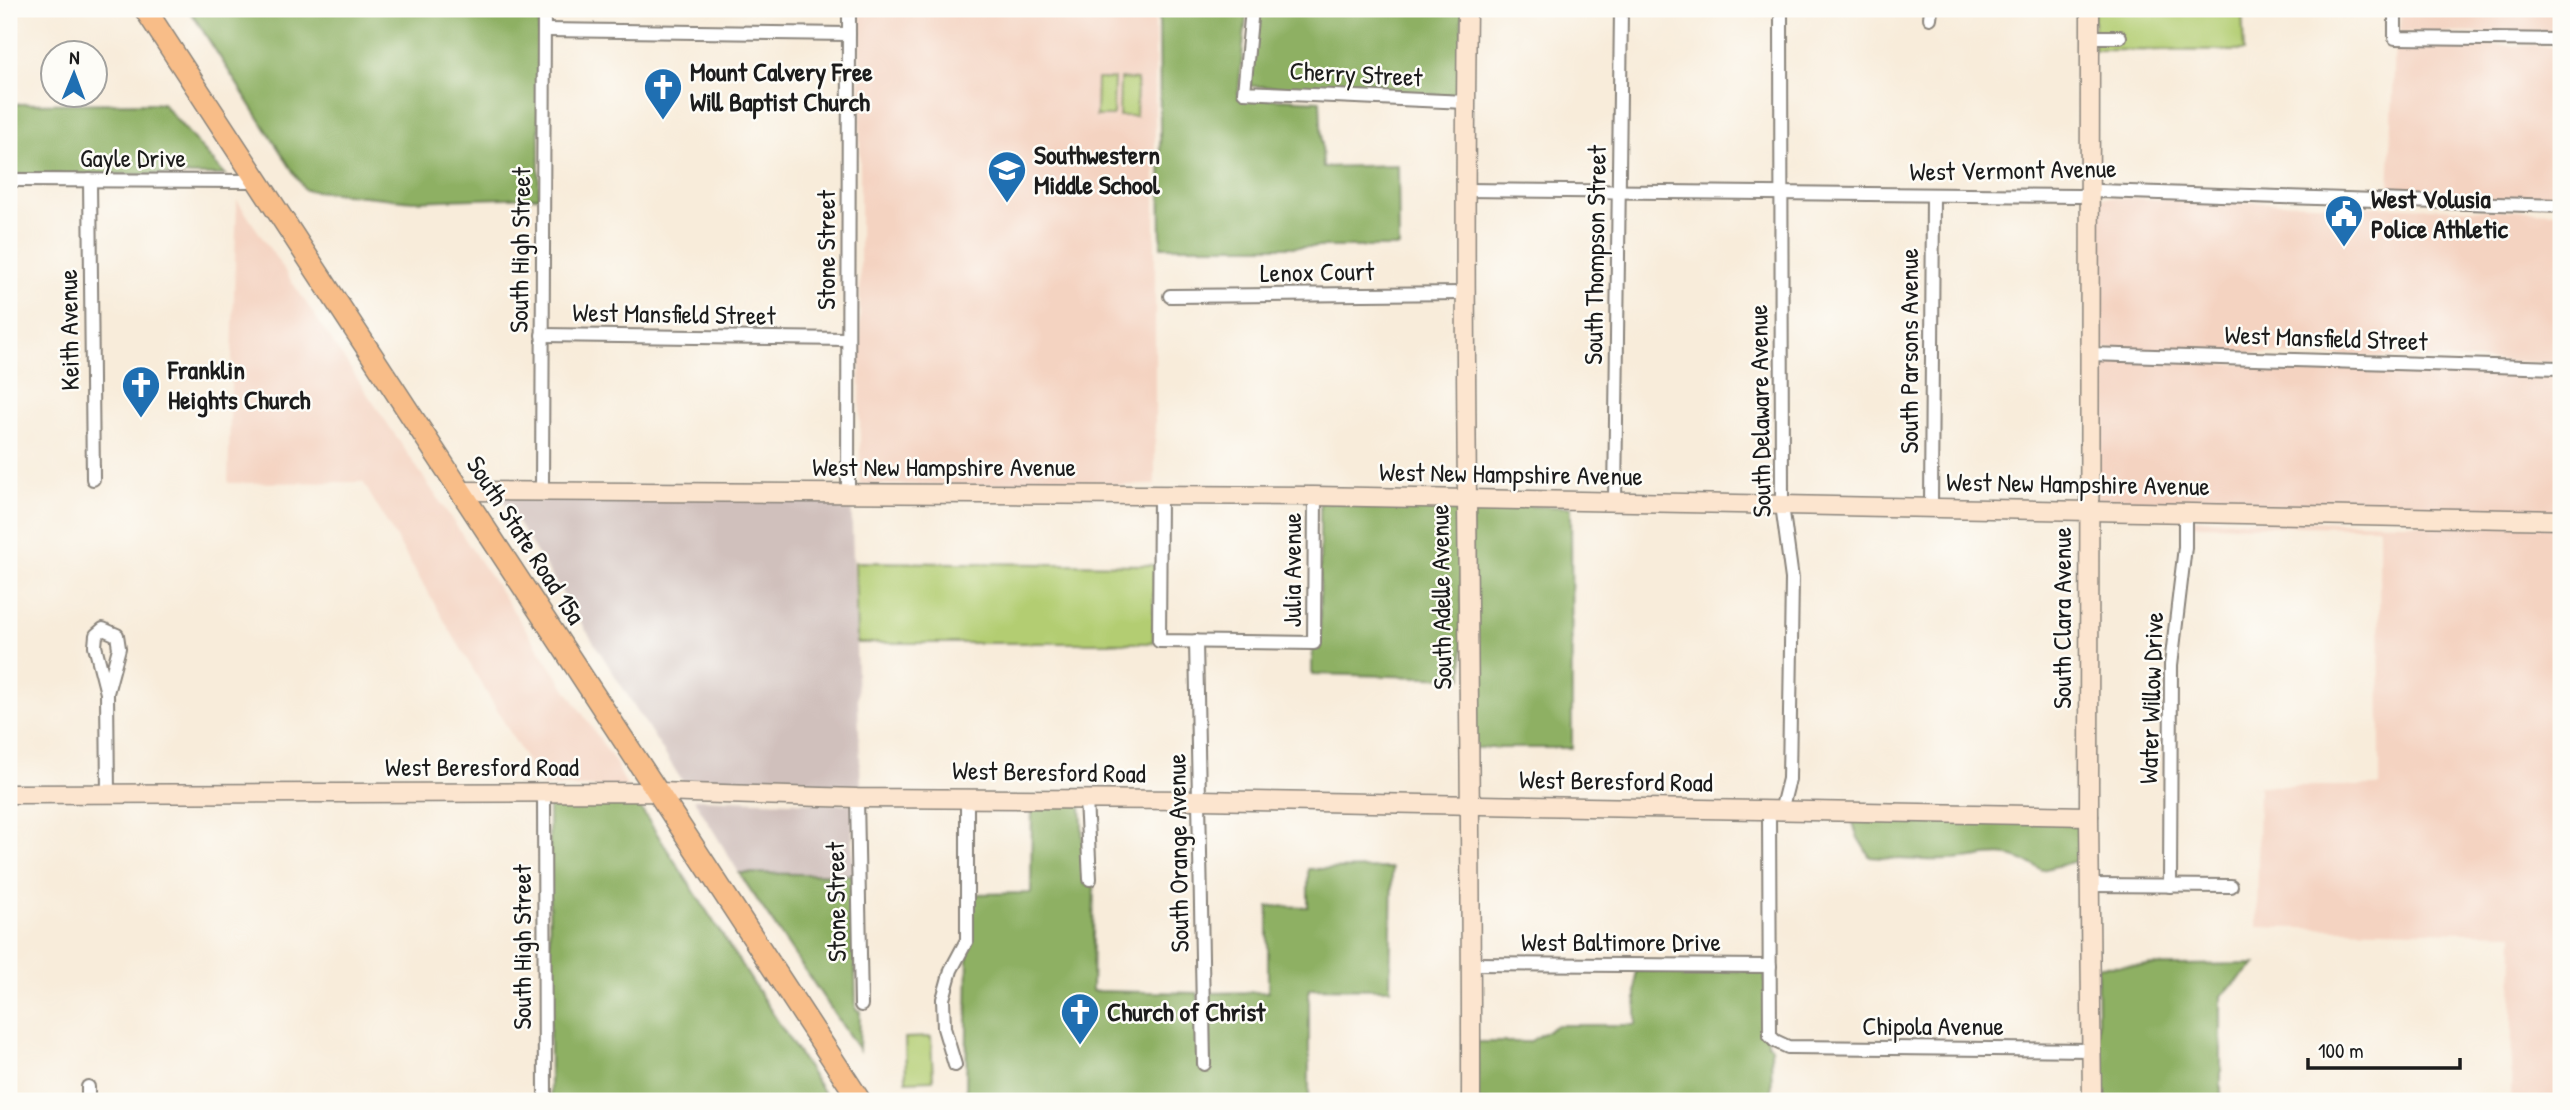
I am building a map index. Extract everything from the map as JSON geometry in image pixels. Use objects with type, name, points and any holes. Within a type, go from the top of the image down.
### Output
[{"type":"highway","name":"South State Road 15a","points":[[145,9],[860,1101]]},
{"type":"street","name":"South High Street","points":[[542,491],[544,9]]},
{"type":"street","name":"Stone Street","points":[[848,492],[849,9]]},
{"type":"street","name":"Cherry Street","points":[[1252,9],[1244,92],[1466,102]]},
{"type":"street","name":"South Adelle Avenue","points":[[1467,9],[1465,499],[1471,1101]]},
{"type":"street","name":"South Thompson Street","points":[[1615,502],[1621,9]]},
{"type":"street","name":"South Delaware Avenue","points":[[1775,1041],[1770,1036],[1770,965],[1775,811],[1789,779],[1792,579],[1782,505],[1781,9]]},
{"type":"street","name":"South Clara Avenue","points":[[2090,9],[2088,511],[2092,1101]]},
{"type":"street","points":[[2395,9],[2395,38],[2561,40]]},
{"type":"street","points":[[545,30],[849,34]]},
{"type":"street","points":[[2089,37],[2120,37]]},
{"type":"street","name":"Gayle Drive","points":[[9,180],[257,181]]},
{"type":"street","name":"Keith Avenue","points":[[90,180],[93,479]]},
{"type":"street","name":"West Vermont Avenue","points":[[1465,190],[2078,196],[2113,191],[2561,206]]},
{"type":"street","name":"South Parsons Avenue","points":[[1931,508],[1933,195]]},
{"type":"street","name":"Lenox Court","points":[[1170,296],[1465,293]]},
{"type":"street","name":"West Mansfield Street","points":[[542,335],[848,339]]},
{"type":"street","name":"West Mansfield Street","points":[[2089,354],[2561,368]]},
{"type":"street","name":"West New Hampshire Avenue","points":[[460,491],[1315,496],[2561,520]]},
{"type":"street","points":[[1160,495],[1158,641],[1196,641]]},
{"type":"street","name":"Julia Avenue","points":[[1196,641],[1314,643],[1315,496]]},
{"type":"street","name":"Water Willow Drive","points":[[2170,886],[2171,665],[2185,547],[2185,513]]},
{"type":"street","name":"South Orange Avenue","points":[[1196,641],[1204,1064]]},
{"type":"street","points":[[107,693],[108,794]]},
{"type":"street","name":"West Beresford Road","points":[[9,794],[658,792],[857,798],[1201,800],[2089,816]]},
{"type":"street","name":"South High Street","points":[[544,793],[545,1101]]},
{"type":"street","name":"Stone Street","points":[[857,798],[861,1005]]},
{"type":"street","points":[[955,1065],[944,1028],[943,999],[951,970],[967,940],[967,798]]},
{"type":"street","points":[[1086,799],[1090,879]]},
{"type":"street","points":[[2090,885],[2231,886]]},
{"type":"street","name":"West Baltimore Drive","points":[[1471,964],[1770,965]]},
{"type":"street","name":"Chipola Avenue","points":[[1775,1041],[1788,1048],[2091,1050]]},
{"type":"street","points":[[88,1087],[88,1101]]},
{"type":"shaded area","name":"Southwestern Middle School","points":[[860,9],[1155,9],[1155,485],[860,485]]},
{"type":"shaded area","points":[[2400,9],[2561,9],[2561,34],[2400,32]]},
{"type":"shaded area","points":[[2395,44],[2561,46],[2561,201],[2389,195]]},
{"type":"shaded area","points":[[2094,198],[2561,212],[2561,363],[2094,348]]},
{"type":"shaded area","points":[[237,200],[615,762],[627,787],[542,787],[363,482],[228,483]]},
{"type":"shaded area","points":[[2094,360],[2561,374],[2561,514],[2094,505]]},
{"type":"shaded area","points":[[501,497],[851,498],[861,792],[686,787]]},
{"type":"shaded area","points":[[2190,519],[2561,526],[2561,1101],[2511,1101],[2513,933],[2257,927],[2259,786],[2380,786],[2379,527],[2190,525]]},
{"type":"shaded area","points":[[694,799],[852,804],[853,875],[739,873]]},
{"type":"green space","points":[[189,9],[473,9],[473,18],[539,19],[539,197],[413,201],[305,190]]},
{"type":"green space","points":[[1159,9],[1247,9],[1238,97],[1320,101],[1323,167],[1398,165],[1399,247],[1161,247]]},
{"type":"green space","points":[[1257,9],[1462,9],[1461,96],[1250,86]]},
{"type":"green space","points":[[2094,9],[2242,9],[2244,51],[2094,50]]},
{"type":"green space","points":[[1097,79],[1114,79],[1113,116],[1096,116]]},
{"type":"green space","points":[[1120,79],[1137,80],[1136,116],[1119,116]]},
{"type":"green space","points":[[108,103],[162,103],[225,175],[9,174],[9,104],[38,104],[38,108],[108,108]]},
{"type":"green space","points":[[1320,502],[1460,505],[1463,678],[1312,674],[1312,649],[1320,649]]},
{"type":"green space","points":[[1471,505],[1571,507],[1572,748],[1474,748]]},
{"type":"green space","points":[[855,562],[1154,565],[1153,643],[857,643]]},
{"type":"green space","points":[[549,798],[634,798],[829,1101],[550,1101]]},
{"type":"green space","points":[[1032,804],[1081,805],[1085,885],[1094,885],[1092,991],[1198,993],[1200,1070],[1210,1069],[1209,993],[1268,992],[1268,906],[1308,907],[1308,869],[1392,868],[1390,989],[1309,988],[1309,1101],[966,1101],[968,949],[972,894],[1031,893]]},
{"type":"green space","points":[[1851,818],[2084,822],[2084,859],[2042,870],[2016,858],[1995,855],[1938,860],[1870,857],[1858,838]]},
{"type":"green space","points":[[739,873],[853,875],[856,1010],[860,1011],[859,1050]]},
{"type":"green space","points":[[2256,964],[2221,996],[2221,1101],[2099,1101],[2097,966]]},
{"type":"green space","points":[[1636,971],[1765,971],[1772,1101],[1476,1101],[1476,1042],[1529,1042],[1557,1025],[1636,1025]]},
{"type":"green space","points":[[931,1037],[933,1080],[906,1081],[905,1038]]},
{"type":"place","name":"Mount Calvery Free Will Baptist Church","points":[[663,121]]},
{"type":"place","name":"Southwestern Middle School","points":[[1007,204]]},
{"type":"place","name":"West Volusia Police Athletic","points":[[2344,248]]},
{"type":"place","name":"Franklin Heights Church","points":[[141,419]]},
{"type":"place","name":"Church of Christ","points":[[1080,1046]]}]
